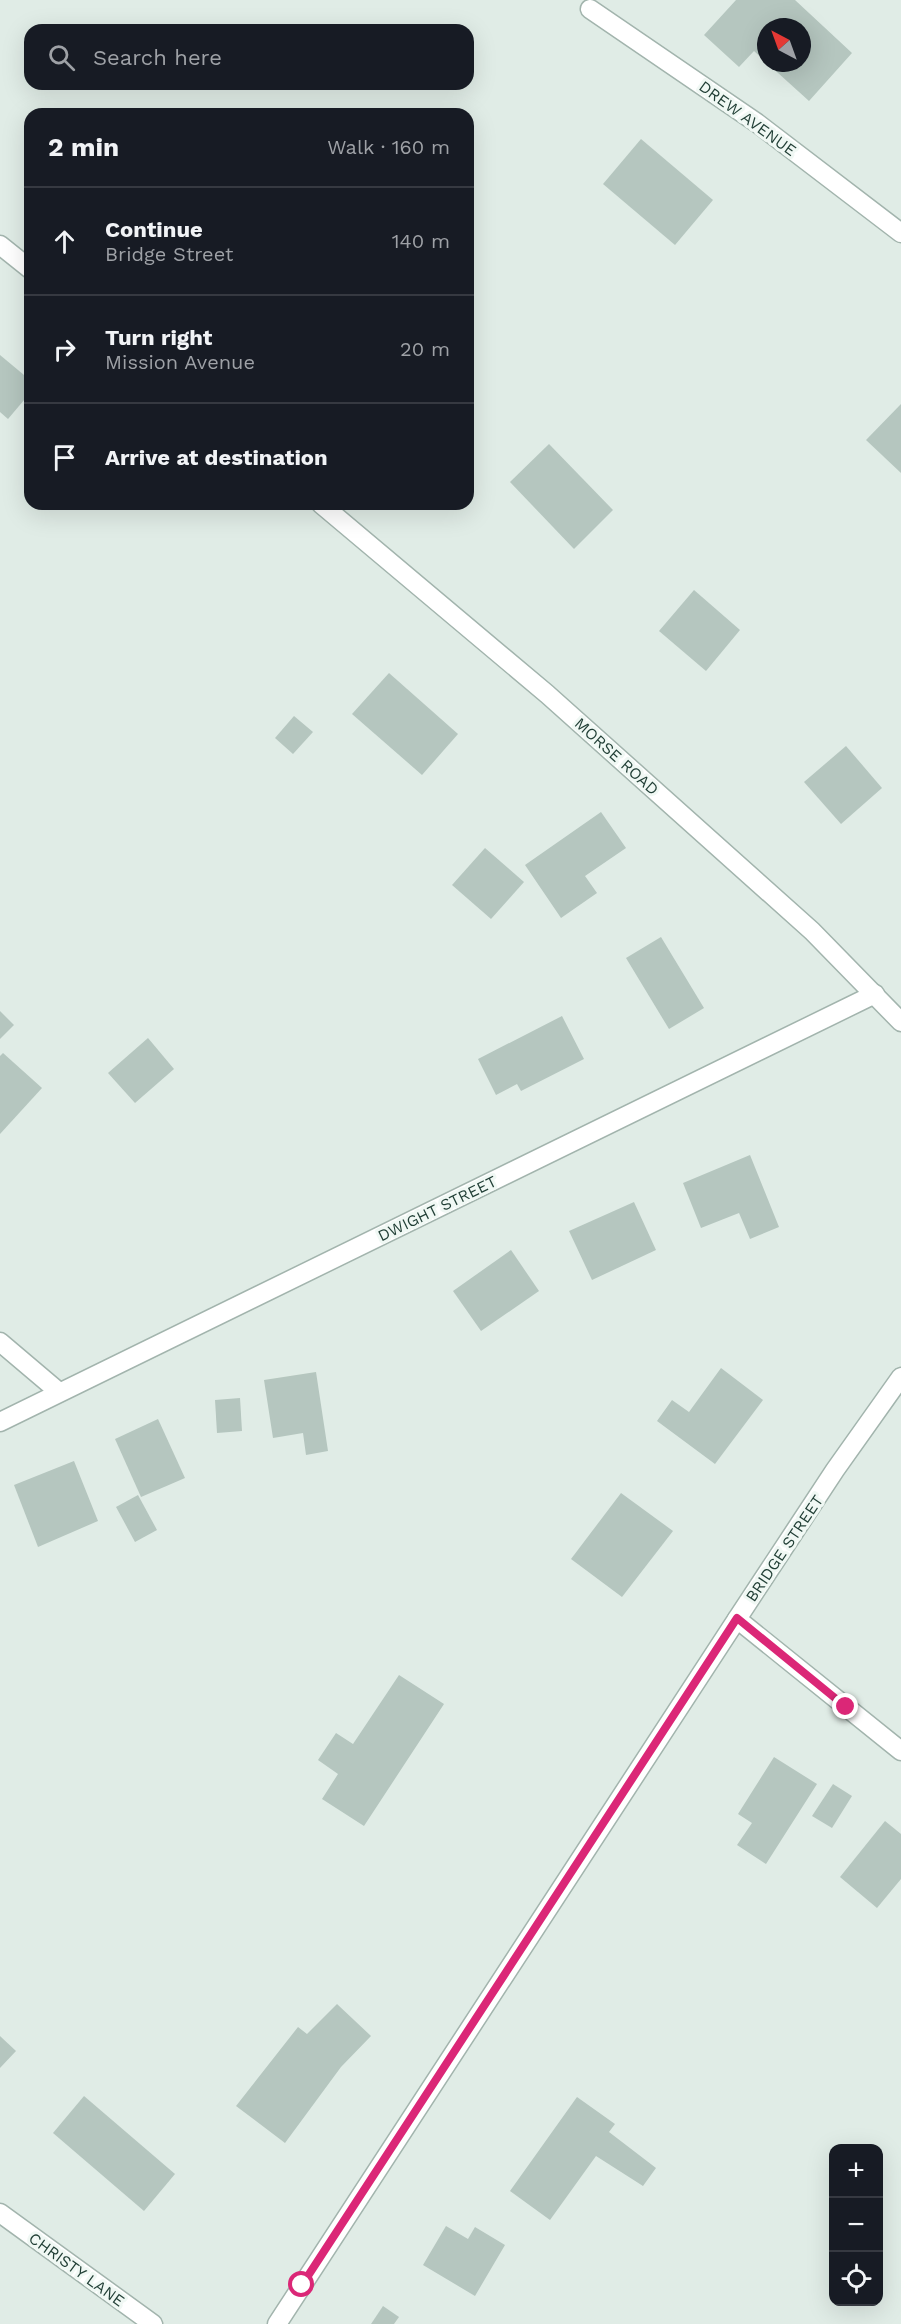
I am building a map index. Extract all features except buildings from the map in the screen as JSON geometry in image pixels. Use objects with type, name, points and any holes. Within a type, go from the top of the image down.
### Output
[{"type":"street","name":"DREW AVENUE","points":[[590,9],[757,123],[901,233]]},
{"type":"street","points":[[0,245],[24,263]]},
{"type":"street","name":"MORSE ROAD","points":[[328,510],[547,694],[812,931],[901,1022]]},
{"type":"street","name":"DWIGHT STREET","points":[[0,1422],[874,994]]},
{"type":"street","points":[[0,1342],[59,1392]]},
{"type":"street","name":"BRIDGE STREET","points":[[277,2324],[737,1618],[835,1470],[901,1377]]},
{"type":"street","points":[[737,1618],[901,1751]]},
{"type":"street","name":"CHRISTY LANE","points":[[0,2213],[153,2324]]},
{"type":"route","points":[[302,2285],[737,1618],[846,1707]]}]
